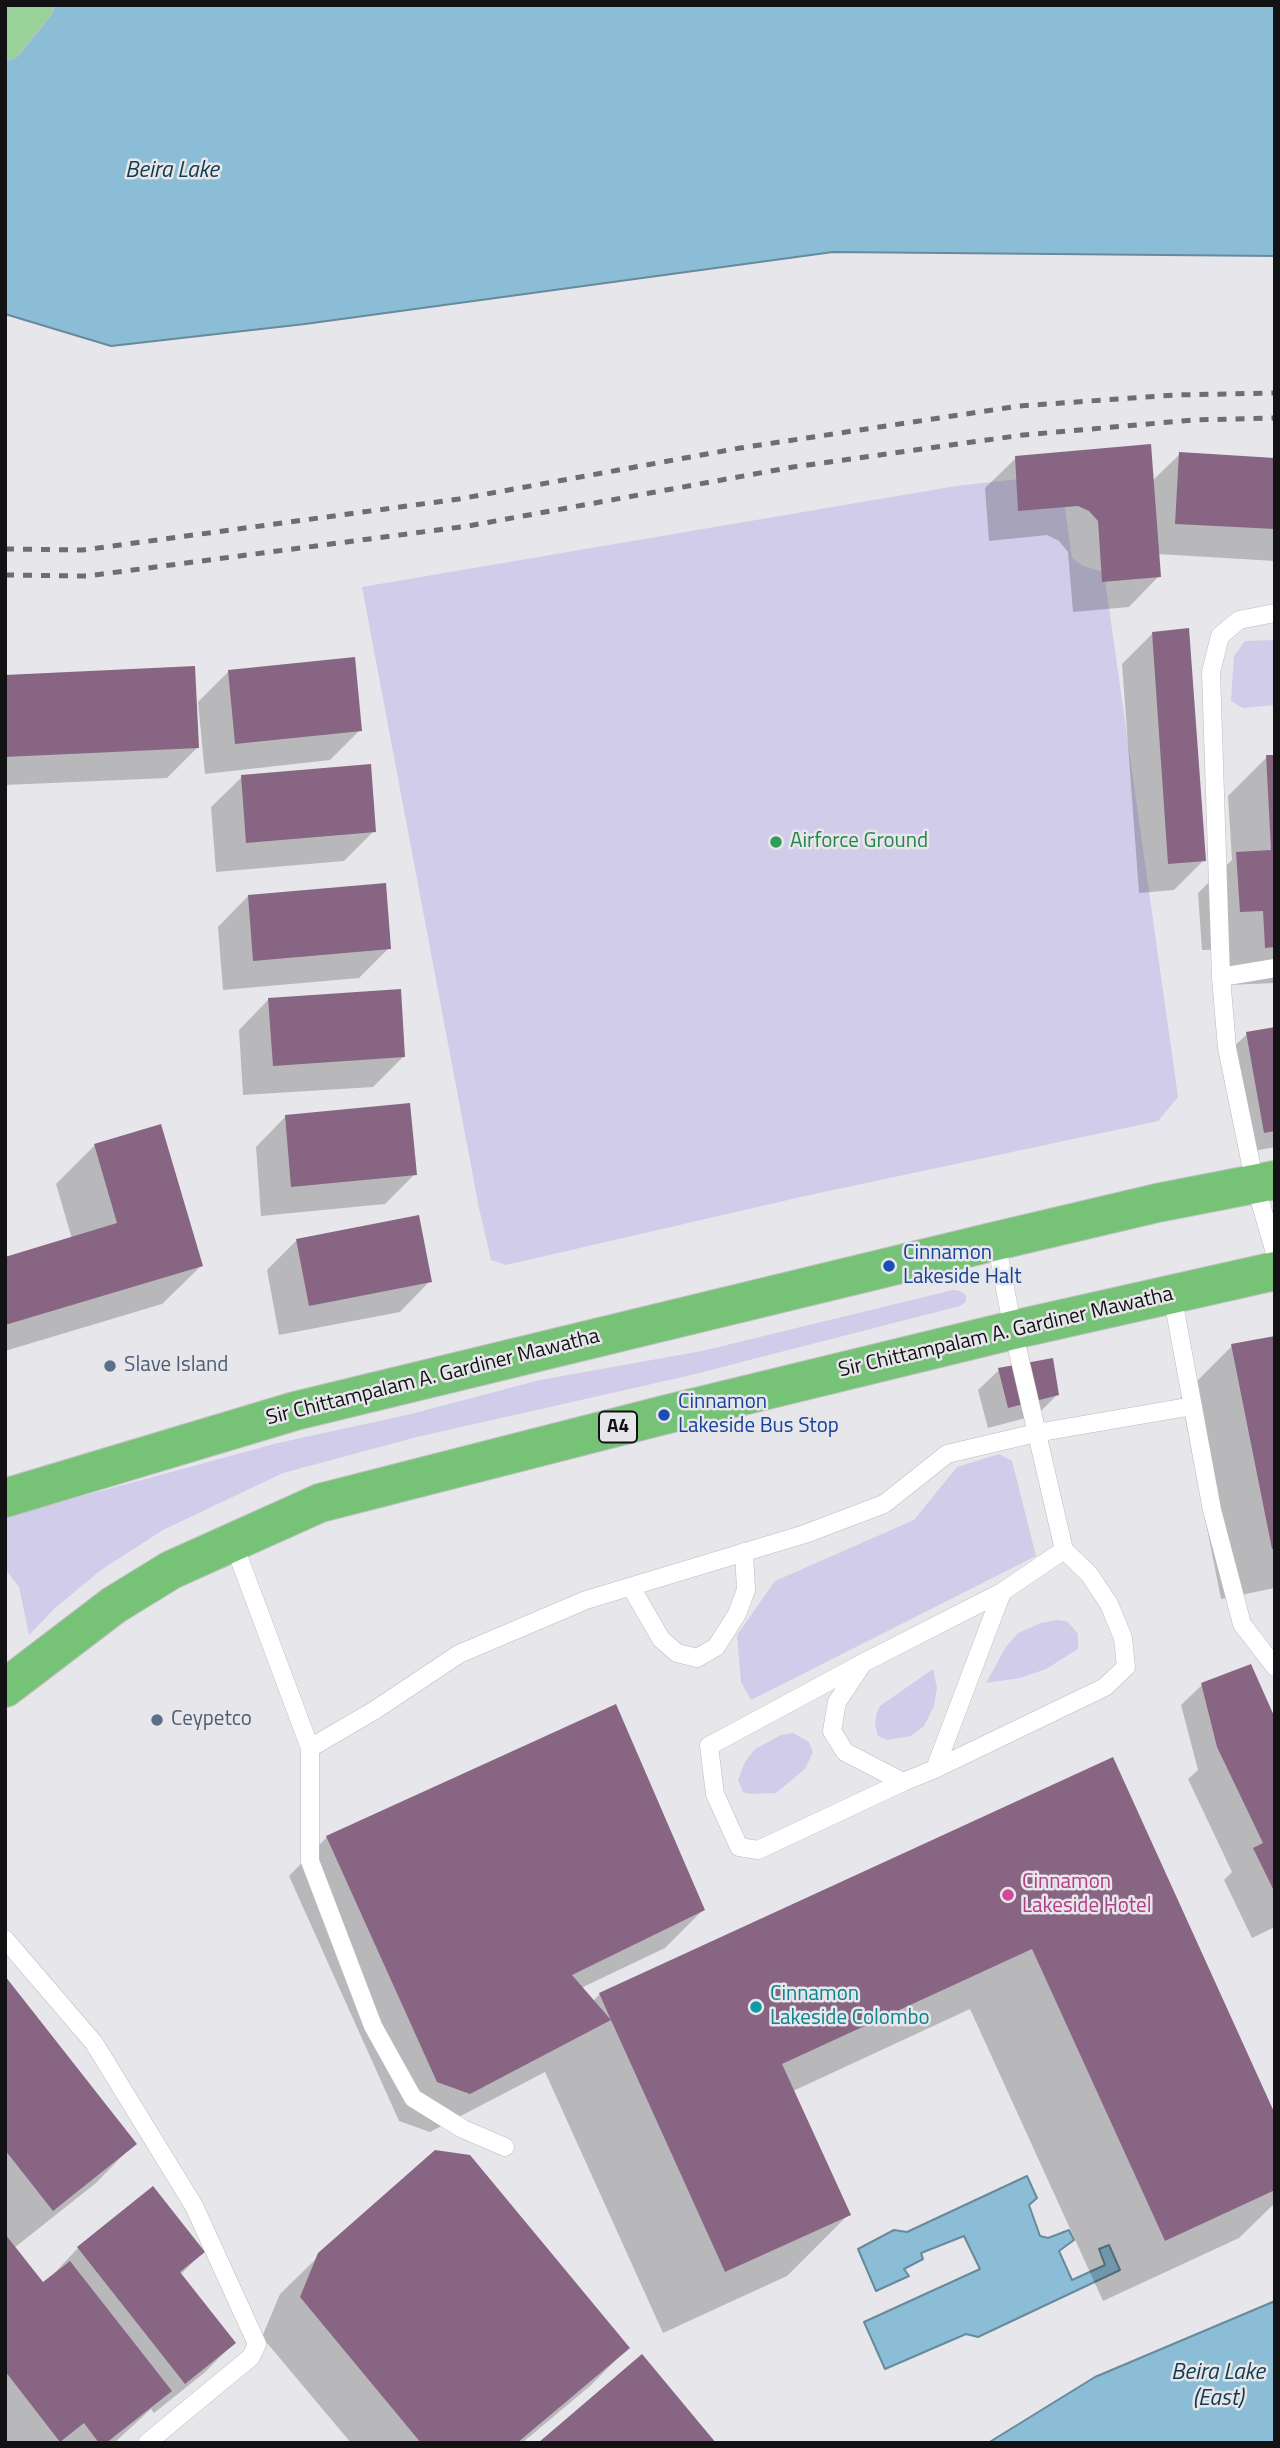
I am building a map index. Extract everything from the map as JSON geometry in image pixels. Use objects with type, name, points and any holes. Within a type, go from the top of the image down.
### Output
[{"type":"highway","name":"Sir Chittampalam A. Gardiner Mawatha","points":[[5,1498],[295,1410],[1157,1203],[1265,1182]]},
{"type":"highway","name":"Sir Chittampalam A. Gardiner Mawatha","points":[[5,1688],[114,1605],[171,1570],[320,1503],[1013,1330],[1275,1271]]},
{"type":"main road","points":[[5,41],[34,5]]},
{"type":"lane","points":[[1275,613],[1239,620],[1220,636],[1211,672],[1221,977],[1227,1048],[1265,1182],[1275,1253]]},
{"type":"lane","points":[[1221,977],[1275,968]]},
{"type":"lane","points":[[996,1241],[1013,1330],[1065,1550],[1089,1574],[1109,1604],[1123,1638],[1126,1667],[1105,1687],[935,1769],[758,1850],[739,1847],[715,1794],[709,1746],[1002,1592],[1065,1550]]},
{"type":"lane","points":[[1172,1294],[1212,1510],[1242,1624],[1275,1667]]},
{"type":"lane","points":[[310,1748],[459,1654],[586,1600],[805,1534],[884,1504],[947,1454],[1036,1433],[1193,1406]]},
{"type":"lane","points":[[233,1542],[310,1748],[310,1861],[373,2026],[413,2098],[463,2129],[505,2147]]},
{"type":"lane","points":[[631,1587],[661,1639],[677,1653],[697,1658],[716,1647],[737,1614],[746,1590],[744,1552]]},
{"type":"lane","points":[[935,1769],[1002,1592]]},
{"type":"lane","points":[[863,1663],[837,1702],[832,1731],[845,1752],[903,1782]]},
{"type":"lane","points":[[5,1939],[94,2043],[194,2206],[257,2344],[251,2357],[147,2443]]},
{"type":"shaded area","name":"Airforce Ground","points":[[1046,476],[1061,479],[1072,558],[1083,566],[1104,572],[1178,1097],[1158,1121],[805,1196],[506,1265],[491,1260],[362,587],[956,486]]},
{"type":"shaded area","points":[[1275,640],[1275,705],[1243,708],[1231,701],[1234,656],[1245,641]]},
{"type":"shaded area","points":[[953,1290],[966,1295],[966,1302],[960,1306],[687,1376],[417,1437],[283,1473],[163,1530],[101,1570],[55,1608],[29,1635],[19,1587],[5,1569],[5,1517],[278,1443],[411,1414],[540,1380],[702,1351]]},
{"type":"shaded area","points":[[999,1454],[1012,1461],[1036,1556],[751,1700],[741,1682],[737,1635],[775,1581],[914,1520],[957,1467]]},
{"type":"shaded area","points":[[1056,1620],[1067,1621],[1078,1634],[1078,1649],[1046,1669],[1020,1678],[986,1683],[1006,1647],[1018,1633]]},
{"type":"shaded area","points":[[933,1669],[937,1688],[934,1706],[924,1726],[911,1736],[887,1740],[878,1736],[875,1725],[880,1706]]},
{"type":"shaded area","points":[[793,1733],[809,1742],[813,1752],[805,1769],[776,1793],[743,1792],[738,1780],[745,1762],[755,1749],[781,1735]]},
{"type":"water","name":"Beira Lake","points":[[5,5],[1275,5],[1275,256],[833,252],[305,324],[111,346],[5,314]]},
{"type":"water","points":[[1027,2176],[1037,2198],[1029,2205],[1040,2236],[1048,2238],[1069,2230],[1074,2240],[1059,2251],[1072,2280],[1105,2265],[1099,2249],[1109,2245],[1120,2270],[978,2337],[966,2334],[885,2369],[864,2322],[980,2269],[964,2236],[921,2253],[923,2259],[904,2269],[909,2276],[876,2291],[858,2249],[894,2230],[907,2232]]},
{"type":"water","name":"Beira Lake (East)","points":[[1275,2301],[1275,2443],[988,2443],[1095,2377]]},
{"type":"building","points":[[1151,444],[1161,577],[1102,582],[1098,521],[1089,511],[1078,506],[1018,511],[1015,456]]},
{"type":"building","points":[[1179,452],[1275,458],[1275,529],[1175,524]]},
{"type":"building","points":[[1189,628],[1206,861],[1168,864],[1152,632]]},
{"type":"building","points":[[355,657],[362,731],[235,744],[228,670]]},
{"type":"building","points":[[195,666],[199,748],[5,757],[5,675]]},
{"type":"building","points":[[1266,755],[1275,755],[1275,947],[1265,948],[1263,911],[1240,912],[1236,852],[1271,850]]},
{"type":"building","points":[[371,764],[376,832],[246,843],[241,775]]},
{"type":"building","points":[[386,883],[391,949],[253,961],[248,895]]},
{"type":"building","points":[[401,989],[405,1057],[273,1066],[268,998]]},
{"type":"building","points":[[1275,1027],[1275,1131],[1264,1133],[1246,1032]]},
{"type":"building","points":[[410,1103],[417,1175],[291,1187],[285,1115]]},
{"type":"building","points":[[161,1124],[203,1266],[5,1325],[5,1257],[117,1223],[94,1144]]},
{"type":"building","points":[[419,1215],[432,1282],[309,1306],[296,1239]]},
{"type":"building","points":[[1275,1336],[1275,1548],[1272,1549],[1231,1344]]},
{"type":"building","points":[[1053,1358],[1059,1395],[1008,1408],[998,1368]]},
{"type":"building","points":[[1251,1664],[1275,1718],[1275,1893],[1253,1848],[1263,1843],[1217,1747],[1201,1683]]},
{"type":"building","points":[[616,1704],[705,1910],[572,1975],[611,2020],[470,2094],[437,2082],[326,1836]]},
{"type":"building","name":"Cinnamon Lakeside Colombo","points":[[1113,1757],[1275,2114],[1275,2190],[1165,2241],[1032,1949],[782,2064],[851,2215],[725,2272],[599,1993]]},
{"type":"building","points":[[5,1976],[137,2144],[53,2211],[5,2150]]},
{"type":"building","points":[[435,2150],[470,2155],[630,2348],[517,2443],[421,2443],[300,2297],[318,2253]]},
{"type":"building","points":[[153,2186],[205,2252],[180,2272],[236,2343],[185,2384],[77,2247]]},
{"type":"building","points":[[5,2234],[43,2282],[70,2261],[172,2391],[106,2443],[99,2443],[84,2423],[60,2442],[5,2371]]},
{"type":"building","points":[[642,2354],[716,2443],[538,2443]]},
{"type":"railway","points":[[5,549],[83,550],[459,499],[740,448],[1019,406],[1175,395],[1275,393]]},
{"type":"railway","points":[[5,575],[87,576],[468,526],[793,467],[1023,435],[1193,420],[1275,418]]},
{"type":"place","name":"Airforce Ground","points":[[776,842]]},
{"type":"place","name":"Cinnamon Lakeside Halt","points":[[889,1266]]},
{"type":"place","name":"Slave Island","points":[[110,1366]]},
{"type":"place","name":"Cinnamon Lakeside Bus Stop","points":[[664,1415]]},
{"type":"place","name":"Ceypetco","points":[[157,1720]]},
{"type":"place","name":"Cinnamon Lakeside Hotel","points":[[1008,1895]]},
{"type":"place","name":"Cinnamon Lakeside Colombo","points":[[756,2007]]}]
